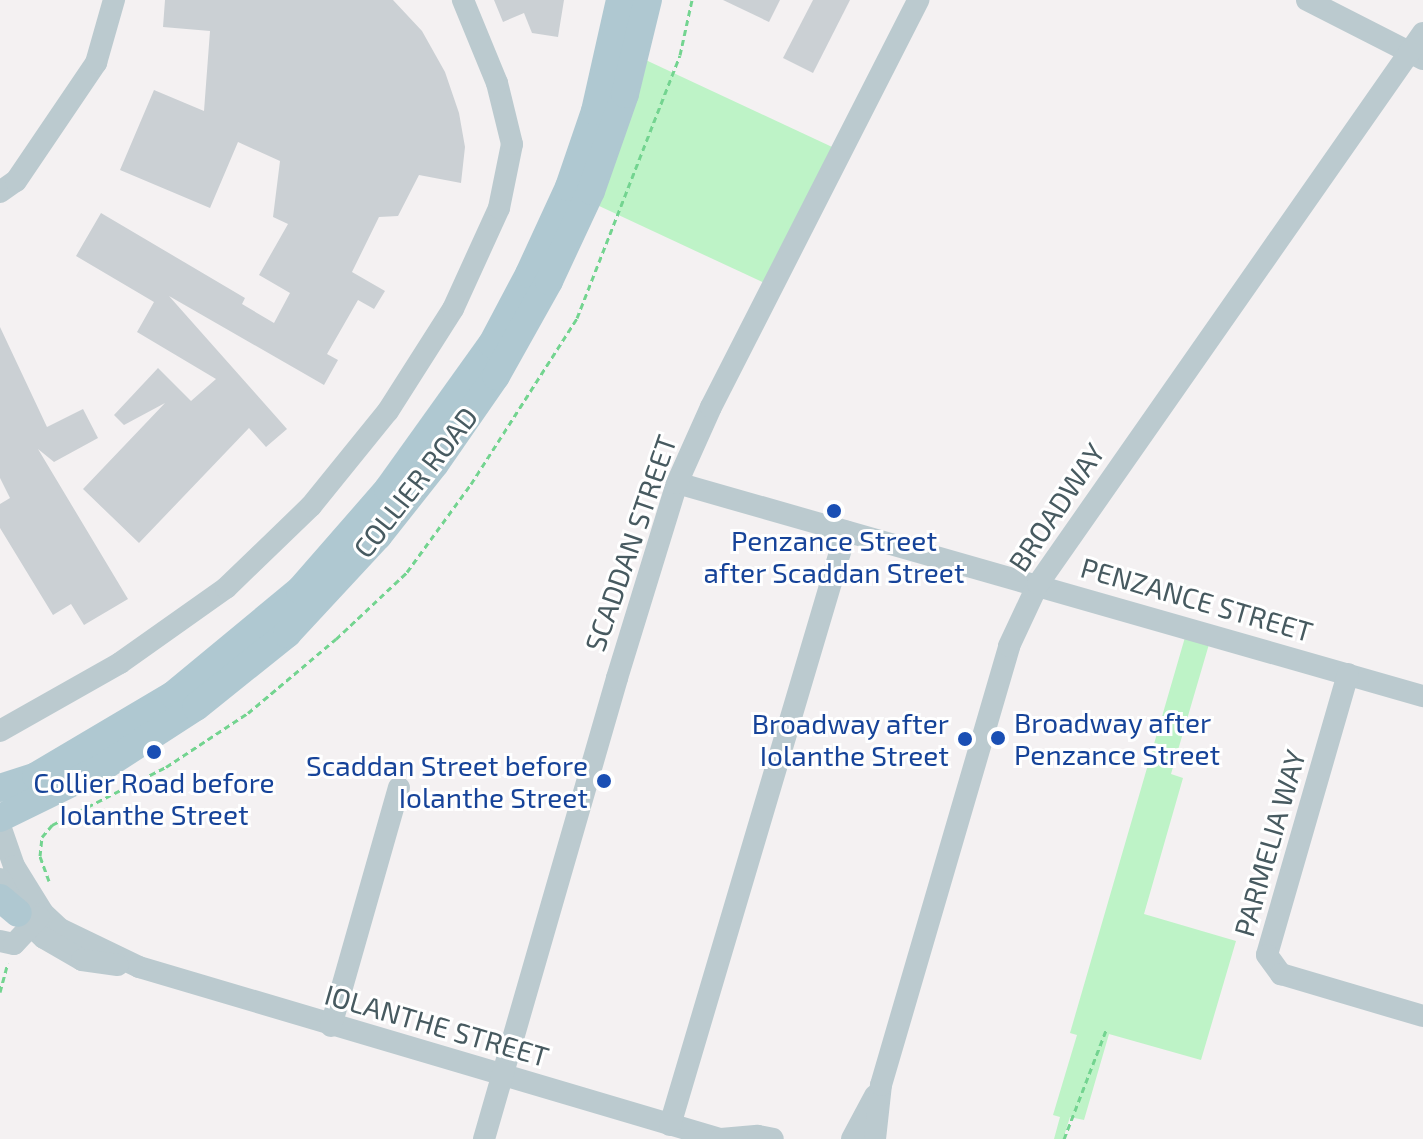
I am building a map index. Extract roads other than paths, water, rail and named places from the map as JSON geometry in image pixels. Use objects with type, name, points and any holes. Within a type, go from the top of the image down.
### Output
[{"type":"main road","name":"COLLIER ROAD","points":[[0,788],[36,776],[173,695],[300,590],[388,489],[492,344],[529,274],[569,187],[595,111],[620,0]]},
{"type":"main road","name":"COLLIER ROAD","points":[[0,818],[100,769],[196,707],[287,634],[378,536],[435,464],[496,376],[549,281],[591,191],[625,94],[648,0]]},
{"type":"street","points":[[0,192],[16,181],[96,63],[114,0]]},
{"type":"street","points":[[0,731],[120,663],[226,588],[311,506],[388,411],[453,309],[499,208],[512,144],[497,83],[463,0]]},
{"type":"street","name":"SCADDAN STREET","points":[[484,1139],[617,678],[677,483],[711,407],[918,0]]},
{"type":"street","points":[[1307,0],[1416,55]]},
{"type":"street","name":"BROADWAY","points":[[875,1139],[881,1085],[1009,646],[1038,584],[1416,55],[1423,33]]},
{"type":"street","name":"PENZANCE STREET","points":[[677,483],[1423,696]]},
{"type":"street","points":[[670,1125],[846,532]]},
{"type":"street","name":"PARMELIA WAY","points":[[1348,674],[1267,955],[1281,974],[1423,1016]]},
{"type":"street","points":[[331,1026],[399,788]]},
{"type":"street","name":"IOLANTHE STREET","points":[[0,826],[14,866],[23,912]]},
{"type":"street","name":"IOLANTHE STREET","points":[[0,879],[23,912],[54,945],[82,960],[139,967],[721,1139],[758,1136],[773,1139]]},
{"type":"street","points":[[7,942],[23,912]]},
{"type":"street","name":"BROADWAY","points":[[852,1139],[881,1085]]},
{"type":"place","name":"Penzance Street after Scaddan Street","points":[[834,511]]},
{"type":"place","name":"Broadway after Penzance Street","points":[[998,738]]},
{"type":"place","name":"Broadway after Iolanthe Street","points":[[965,739]]},
{"type":"place","name":"Collier Road before Iolanthe Street","points":[[154,752]]},
{"type":"place","name":"Scaddan Street before Iolanthe Street","points":[[604,781]]}]
